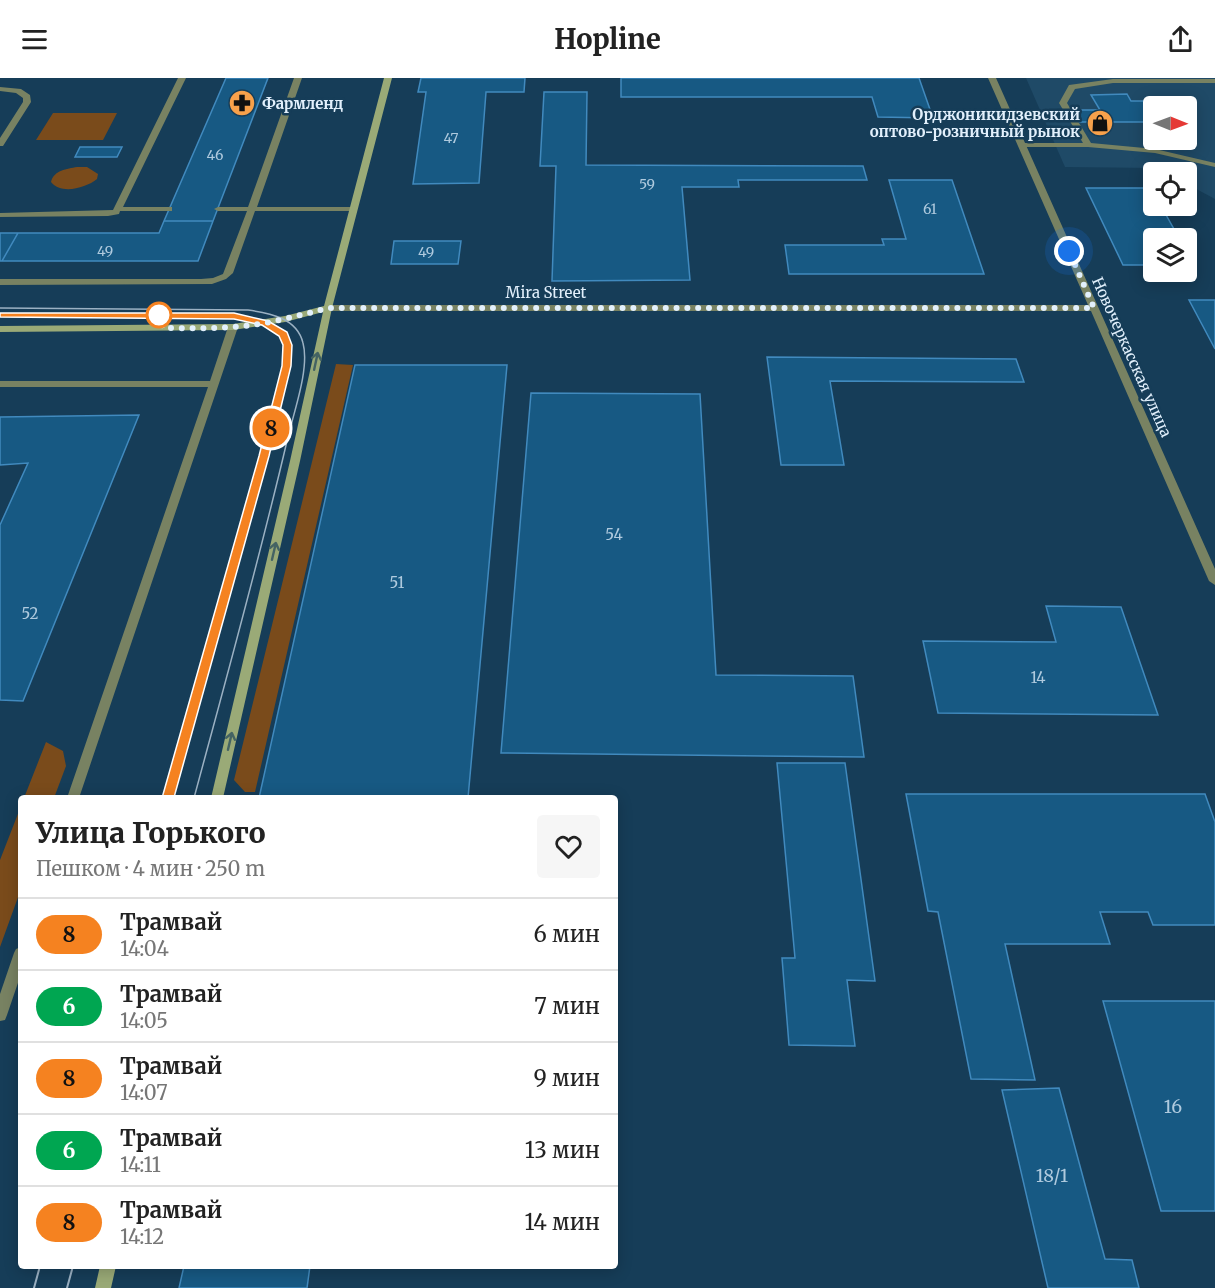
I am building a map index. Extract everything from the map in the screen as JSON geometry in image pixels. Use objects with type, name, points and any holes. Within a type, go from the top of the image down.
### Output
[{"type":"street","points":[[119,209],[182,78]]},
{"type":"street","points":[[0,282],[214,281],[230,273],[298,78]]},
{"type":"street","points":[[218,795],[328,308],[388,78]]},
{"type":"street","name":"Новочеркасская улица","points":[[992,78],[1215,581]]},
{"type":"street","points":[[1088,145],[1063,103],[1072,87],[1113,81],[1215,81]]},
{"type":"street","points":[[0,89],[18,91],[27,97],[27,102],[0,144]]},
{"type":"street","points":[[1022,145],[1088,145],[1155,151],[1215,165]]},
{"type":"street","points":[[218,209],[354,208]]},
{"type":"street","points":[[0,215],[108,214],[119,209],[169,209]]},
{"type":"street","name":"Mira Street","points":[[0,329],[233,327],[285,319],[328,308],[1094,308]]},
{"type":"street","points":[[75,795],[233,327]]},
{"type":"street","points":[[0,384],[214,384]]},
{"type":"street","points":[[0,1015],[18,962]]},
{"type":"street","points":[[103,1288],[107,1269]]},
{"type":"shaded area","name":"Орджоникидзевский оптово-розничный рынок","points":[[1026,78],[1215,78],[1215,199],[1197,189],[1197,162],[1143,162],[1143,168],[1065,167]]},
{"type":"shaded area","points":[[53,113],[117,113],[103,140],[36,140]]},
{"type":"shaded area","points":[[77,167],[87,167],[98,174],[97,179],[74,189],[61,188],[51,182],[58,173]]},
{"type":"shaded area","points":[[336,364],[353,365],[255,792],[245,792],[234,780]]},
{"type":"shaded area","points":[[46,742],[63,751],[66,766],[55,795],[25,795]]},
{"type":"shaded area","points":[[18,814],[18,897],[0,947],[0,860]]},
{"type":"building","points":[[226,78],[268,78],[213,221],[164,221]]},
{"type":"building","points":[[421,78],[525,78],[524,92],[486,92],[479,183],[413,184],[426,92],[418,92]]},
{"type":"building","points":[[621,78],[919,78],[933,118],[878,117],[872,97],[621,97]]},
{"type":"building","points":[[544,92],[587,92],[586,165],[863,166],[867,180],[738,180],[739,187],[682,187],[690,280],[552,281],[556,166],[540,166]]},
{"type":"building","points":[[1127,94],[1131,101],[1143,101],[1143,122],[1079,122],[1073,110],[1100,110],[1091,95]]},
{"type":"building","points":[[80,147],[122,147],[117,157],[75,157]]},
{"type":"building","points":[[889,180],[952,180],[984,274],[789,274],[785,245],[884,245],[882,239],[906,239]]},
{"type":"building","points":[[1086,188],[1143,188],[1143,216],[1167,216],[1173,228],[1143,228],[1143,265],[1123,265]]},
{"type":"building","points":[[164,221],[213,221],[198,261],[2,261],[18,233],[159,233]]},
{"type":"building","points":[[0,233],[18,233],[2,261],[0,261]]},
{"type":"building","points":[[394,241],[461,241],[458,264],[391,264]]},
{"type":"building","points":[[1189,300],[1215,300],[1215,349]]},
{"type":"building","points":[[767,357],[1016,359],[1024,382],[830,381],[844,465],[781,465]]},
{"type":"building","points":[[355,365],[507,365],[468,795],[260,795]]},
{"type":"building","points":[[531,393],[700,394],[716,675],[853,676],[864,757],[501,753]]},
{"type":"building","points":[[139,415],[23,701],[0,700],[0,525],[28,463],[0,465],[0,417]]},
{"type":"building","points":[[1046,606],[1121,607],[1158,715],[938,713],[923,641],[1056,642]]},
{"type":"building","points":[[777,763],[845,763],[875,981],[847,980],[855,1046],[789,1045],[782,958],[795,958]]},
{"type":"building","points":[[906,794],[1205,794],[1215,822],[1215,925],[1153,925],[1148,912],[1100,912],[1110,944],[1005,944],[1035,1080],[971,1079],[938,912],[928,911]]},
{"type":"building","points":[[1103,1001],[1215,1001],[1215,1211],[1161,1211]]},
{"type":"building","points":[[1059,1088],[1105,1259],[1132,1260],[1139,1288],[1048,1288],[1002,1090]]},
{"type":"building","points":[[183,1269],[310,1269],[307,1288],[179,1288]]},
{"type":"tram line","points":[[0,308],[248,310],[282,318],[289,322],[300,335],[305,354],[300,392],[195,795]]},
{"type":"tram line","name":"8","points":[[0,315],[220,315],[265,322],[284,334],[287,345],[286,366],[264,456],[170,795]]},
{"type":"tram line","points":[[170,795],[245,528],[287,367],[286,344],[278,330],[263,322],[240,317]]},
{"type":"tram line","points":[[34,1288],[39,1269]]},
{"type":"tram line","points":[[67,1288],[72,1269]]},
{"type":"place","name":"Фармленд","points":[[242,103]]},
{"type":"place","name":"Орджоникидзевский оптово-розничный рынок","points":[[1100,123]]},
{"type":"route","points":[[159,315],[163,328],[186,328],[233,327],[285,319],[328,308],[1094,308],[1069,251]]}]
